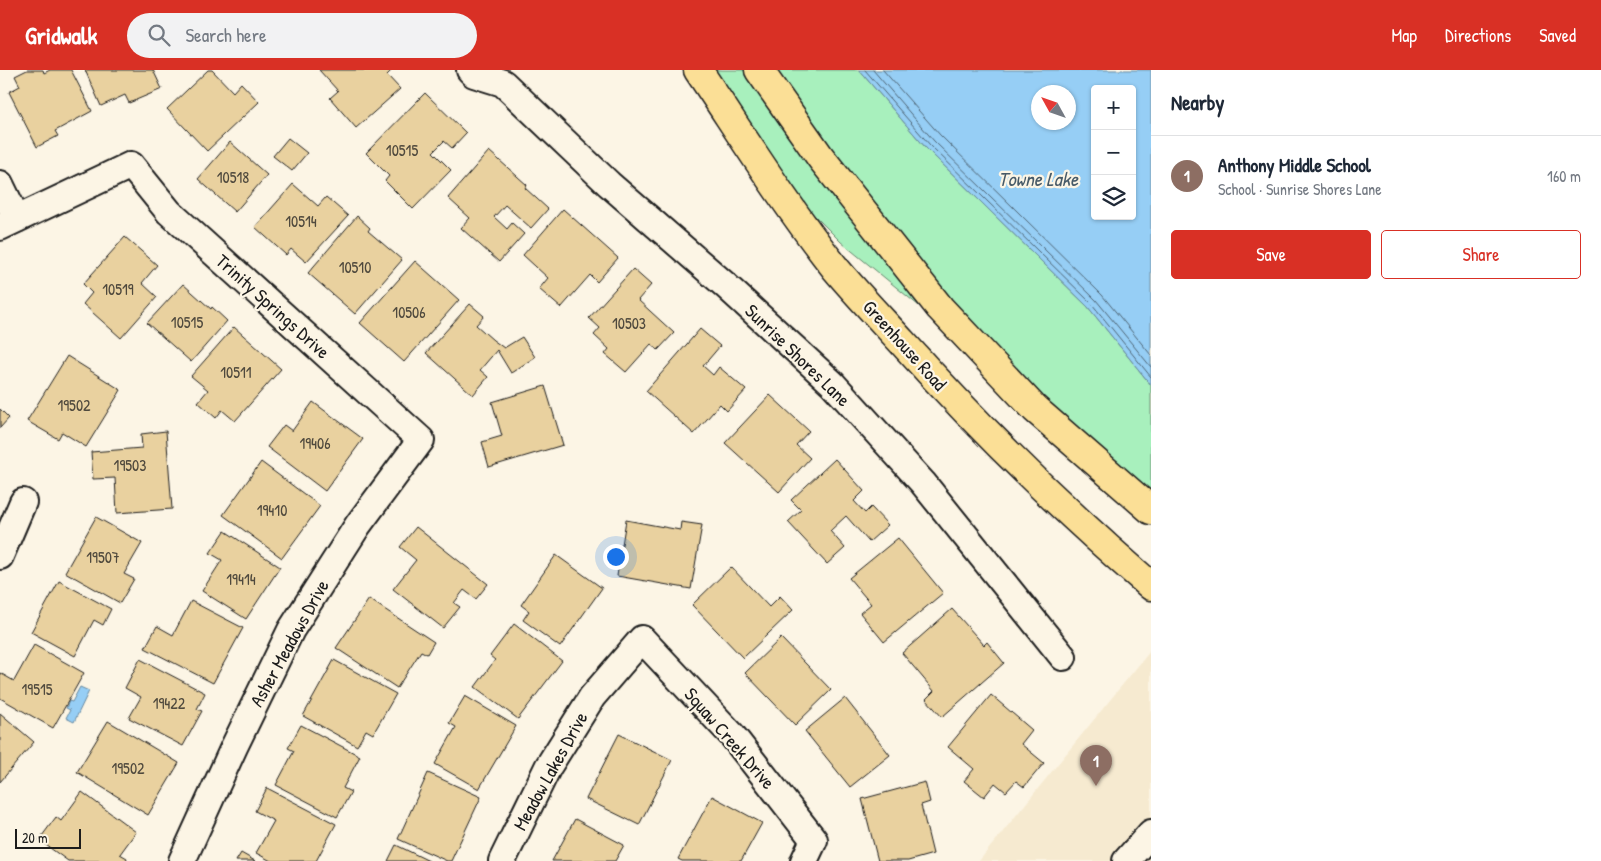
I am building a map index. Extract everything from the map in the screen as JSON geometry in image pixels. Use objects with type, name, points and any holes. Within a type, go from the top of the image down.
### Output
[{"type":"main road","name":"Greenhouse Road","points":[[698,70],[798,219],[837,270],[938,382],[1031,477],[1094,537],[1151,586]]},
{"type":"main road","points":[[759,70],[822,158],[940,308],[1035,409],[1151,510]]},
{"type":"street","name":"Sunrise Shores Lane","points":[[470,70],[474,74],[502,77],[609,184],[724,284],[832,383],[923,483],[1063,657]]},
{"type":"street","name":"Trinity Springs Drive","points":[[8,223],[131,165],[169,212],[421,440]]},
{"type":"street","points":[[0,184],[8,223]]},
{"type":"street","name":"Asher Meadows Drive","points":[[182,861],[234,746],[291,630],[358,525],[421,440]]},
{"type":"street","points":[[0,556],[24,502]]},
{"type":"street","name":"Squaw Creek Drive","points":[[642,639],[732,735],[809,850]]},
{"type":"street","name":"Meadow Lakes Drive","points":[[502,861],[548,767],[587,704],[642,639]]},
{"type":"street","points":[[1126,861],[1151,833]]},
{"type":"shaded area","points":[[1151,650],[1151,861],[979,861],[1101,711]]},
{"type":"green space","points":[[708,70],[859,70],[926,148],[1088,307],[1151,385],[1151,496],[841,242],[813,214],[785,180]]},
{"type":"water","name":"Towne Lake","points":[[859,70],[1151,70],[1151,385],[1088,307],[926,148]]},
{"type":"water","points":[[80,687],[89,691],[74,722],[66,718],[70,710],[66,708],[69,701],[72,702]]},
{"type":"building","points":[[27,70],[43,70],[44,73],[50,70],[71,70],[92,111],[55,131],[58,136],[37,147],[9,92],[20,86],[15,76]]},
{"type":"building","points":[[85,70],[153,70],[162,89],[129,103],[125,95],[101,106]]},
{"type":"building","points":[[208,70],[212,70],[233,92],[241,83],[259,102],[207,151],[167,109]]},
{"type":"building","points":[[319,70],[392,70],[387,75],[400,89],[356,128],[330,98],[338,91]]},
{"type":"building","points":[[425,93],[466,133],[452,148],[444,141],[433,152],[451,170],[413,209],[385,181],[389,176],[366,153]]},
{"type":"building","points":[[288,138],[307,153],[292,171],[273,156]]},
{"type":"building","points":[[230,142],[267,175],[235,212],[198,179]]},
{"type":"building","points":[[489,151],[527,185],[525,188],[548,209],[531,228],[505,205],[494,217],[507,229],[512,223],[524,234],[499,262],[461,228],[470,218],[448,198]]},
{"type":"building","points":[[293,184],[318,206],[326,197],[348,216],[306,262],[291,249],[286,255],[255,227]]},
{"type":"building","points":[[563,209],[618,258],[597,282],[590,275],[561,308],[539,289],[548,278],[523,255]]},
{"type":"building","points":[[357,216],[370,228],[368,231],[402,260],[355,314],[308,273]]},
{"type":"building","points":[[125,237],[157,265],[142,283],[157,297],[121,338],[83,304],[92,293],[83,284]]},
{"type":"building","points":[[415,261],[459,300],[404,362],[360,323]]},
{"type":"building","points":[[633,269],[651,285],[638,300],[674,333],[658,350],[651,344],[626,372],[605,354],[609,349],[594,335],[600,328],[589,318]]},
{"type":"building","points":[[183,284],[227,321],[191,362],[147,323]]},
{"type":"building","points":[[470,304],[484,316],[476,325],[493,340],[504,348],[522,337],[535,357],[511,373],[497,350],[480,370],[488,377],[473,395],[426,353]]},
{"type":"building","points":[[234,327],[281,369],[235,421],[222,410],[216,418],[198,402],[208,390],[191,376]]},
{"type":"building","points":[[700,329],[720,346],[703,366],[713,375],[719,367],[746,390],[727,411],[720,404],[694,434],[646,391]]},
{"type":"building","points":[[67,356],[121,390],[86,447],[62,432],[58,439],[27,421]]},
{"type":"building","points":[[545,386],[563,445],[489,467],[482,442],[502,436],[492,402]]},
{"type":"building","points":[[770,395],[809,431],[796,445],[810,458],[779,492],[725,443]]},
{"type":"building","points":[[313,402],[363,439],[325,491],[267,447],[284,425],[292,431]]},
{"type":"building","points":[[0,409],[9,418],[0,428]]},
{"type":"building","points":[[166,431],[172,509],[117,513],[115,478],[93,479],[91,452],[142,448],[141,434]]},
{"type":"building","points":[[835,459],[864,491],[854,501],[865,513],[871,507],[888,525],[869,542],[846,516],[830,531],[845,548],[827,564],[788,522],[801,510],[791,500]]},
{"type":"building","points":[[261,462],[320,506],[282,558],[223,515]]},
{"type":"building","points":[[96,517],[142,543],[124,574],[134,579],[120,603],[65,572]]},
{"type":"building","points":[[626,520],[680,530],[681,522],[702,525],[691,589],[617,576]]},
{"type":"building","points":[[416,527],[488,584],[476,599],[464,590],[454,603],[460,607],[443,628],[393,589],[416,560],[400,547]]},
{"type":"building","points":[[225,531],[280,567],[246,619],[202,591],[222,560],[210,553]]},
{"type":"building","points":[[898,538],[943,593],[884,642],[860,613],[871,604],[849,578]]},
{"type":"building","points":[[556,555],[602,588],[560,647],[523,620],[529,611],[521,605]]},
{"type":"building","points":[[731,567],[769,607],[780,596],[793,610],[743,658],[692,605]]},
{"type":"building","points":[[59,581],[111,609],[103,625],[94,620],[75,656],[31,632]]},
{"type":"building","points":[[369,599],[434,642],[427,654],[421,651],[397,688],[336,648]]},
{"type":"building","points":[[191,601],[243,628],[213,683],[145,648],[157,626],[173,635]]},
{"type":"building","points":[[952,609],[984,645],[987,642],[1004,663],[942,717],[926,699],[934,691],[902,653]]},
{"type":"building","points":[[514,624],[562,661],[518,719],[475,687],[495,660],[490,656]]},
{"type":"building","points":[[781,638],[831,690],[795,725],[745,673]]},
{"type":"building","points":[[34,645],[84,673],[53,728],[0,698],[0,673],[14,681]]},
{"type":"building","points":[[140,659],[205,693],[197,709],[202,711],[183,746],[129,718],[141,697],[125,688]]},
{"type":"building","points":[[334,660],[396,694],[373,734],[366,730],[357,746],[303,716]]},
{"type":"building","points":[[991,695],[1032,730],[1021,744],[1044,763],[1024,787],[1016,781],[1006,792],[995,783],[984,797],[964,781],[974,769],[948,747]]},
{"type":"building","points":[[465,696],[516,726],[479,789],[435,764],[456,727],[449,723]]},
{"type":"building","points":[[845,698],[890,755],[850,787],[805,731]]},
{"type":"building","points":[[0,713],[34,742],[0,782]]},
{"type":"building","points":[[108,721],[179,763],[148,815],[77,772]]},
{"type":"building","points":[[301,725],[360,756],[343,788],[351,792],[337,817],[276,785],[294,751],[288,748]]},
{"type":"building","points":[[619,734],[672,760],[639,825],[586,799]]},
{"type":"building","points":[[428,773],[481,797],[451,861],[447,861],[398,839]]},
{"type":"building","points":[[925,782],[930,802],[921,805],[933,854],[908,861],[878,861],[862,799]]},
{"type":"building","points":[[267,788],[336,824],[316,861],[271,861],[256,853],[274,821],[255,811]]},
{"type":"building","points":[[82,792],[136,832],[120,854],[127,858],[126,861],[68,861],[39,840],[56,817],[61,821]]},
{"type":"building","points":[[712,796],[762,823],[741,861],[682,861],[678,859]]},
{"type":"building","points":[[575,819],[624,845],[615,861],[552,861]]},
{"type":"building","points":[[396,845],[429,861],[388,861]]},
{"type":"building","points":[[241,853],[255,861],[236,861]]},
{"type":"place","name":"Anthony Middle School","points":[[1096,786]]}]
